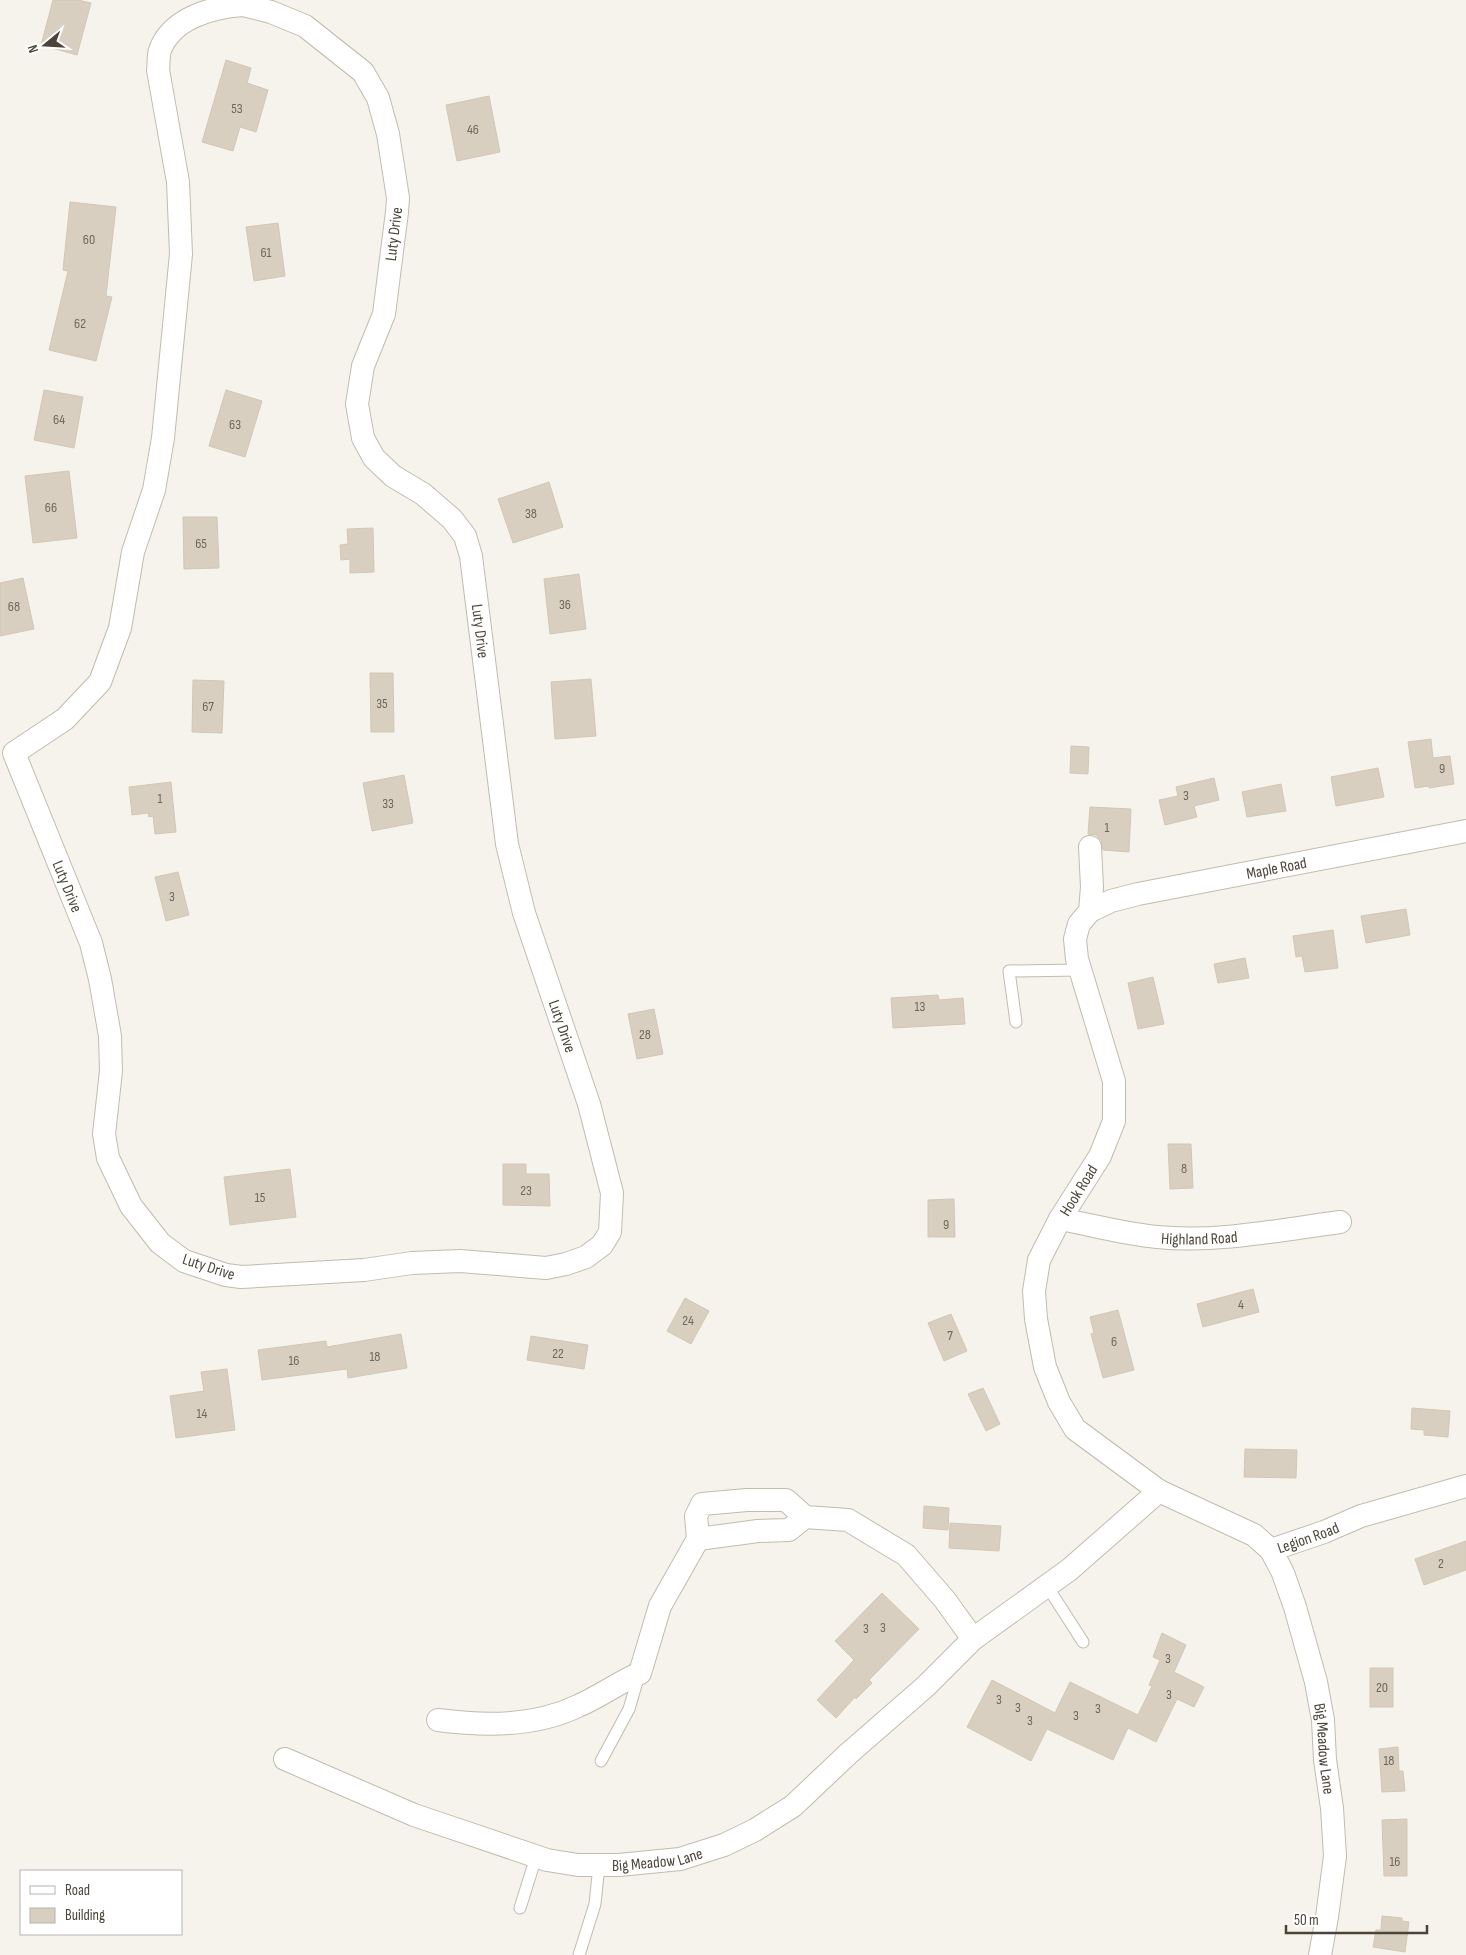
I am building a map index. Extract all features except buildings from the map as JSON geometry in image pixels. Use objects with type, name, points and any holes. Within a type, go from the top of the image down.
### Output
[{"type":"street","name":"Luty Drive","points":[[242,5],[271,12],[305,26],[363,72],[378,98],[388,134],[398,198],[384,314],[363,366],[358,394],[357,404],[363,438],[374,458],[393,476],[423,494],[444,512],[465,536],[471,556],[507,844],[524,913],[589,1104],[612,1193],[610,1232],[602,1245],[586,1257],[546,1268],[460,1261],[412,1263],[364,1270],[240,1277],[226,1275],[184,1261],[160,1244],[131,1206],[108,1158],[104,1134],[111,1062],[110,1036],[100,979],[91,943],[7,758],[65,719],[100,682],[120,628],[133,552],[154,490],[163,438],[181,254],[178,182],[158,70],[160,52],[168,36],[200,13],[225,6],[242,5]]},
{"type":"street","name":"Maple Road","points":[[1090,911],[1111,901],[1138,894],[1466,831]]},
{"type":"street","name":"Hook Road","points":[[1090,847],[1092,887],[1090,911],[1079,924],[1075,939],[1080,970],[1114,1081],[1114,1121],[1100,1156],[1060,1219],[1039,1260],[1034,1291],[1036,1319],[1045,1367],[1059,1402],[1075,1428],[1159,1491]]},
{"type":"street","name":"Highland Road","points":[[1060,1219],[1157,1237],[1191,1238],[1236,1235],[1340,1222]]},
{"type":"street","name":"Legion Road","points":[[1159,1491],[1254,1536],[1271,1550],[1324,1532],[1361,1516],[1466,1486]]},
{"type":"street","name":"Big Meadow Lane","points":[[285,1759],[414,1814],[547,1860],[578,1865],[620,1865],[680,1858],[724,1845],[755,1830],[793,1806],[848,1754],[926,1686],[973,1639],[1069,1570],[1159,1491]]},
{"type":"street","points":[[438,1720],[487,1725],[511,1724],[548,1717],[578,1706],[640,1673],[660,1606],[698,1539],[696,1516],[702,1504],[747,1500],[786,1500],[805,1517],[848,1520],[906,1555],[945,1600],[973,1639]]},
{"type":"street","points":[[698,1539],[758,1531],[789,1530],[805,1517]]},
{"type":"street","name":"Big Meadow Lane","points":[[1271,1550],[1283,1573],[1296,1606],[1316,1682],[1323,1720],[1325,1760],[1332,1808],[1335,1856],[1320,1955]]},
{"type":"lane","points":[[1016,1022],[1009,971],[1080,970]]},
{"type":"lane","points":[[1047,1586],[1083,1642]]},
{"type":"lane","points":[[601,1761],[629,1709],[640,1673]]},
{"type":"lane","points":[[520,1908],[536,1857]]},
{"type":"lane","points":[[579,1955],[595,1904],[599,1865]]}]
